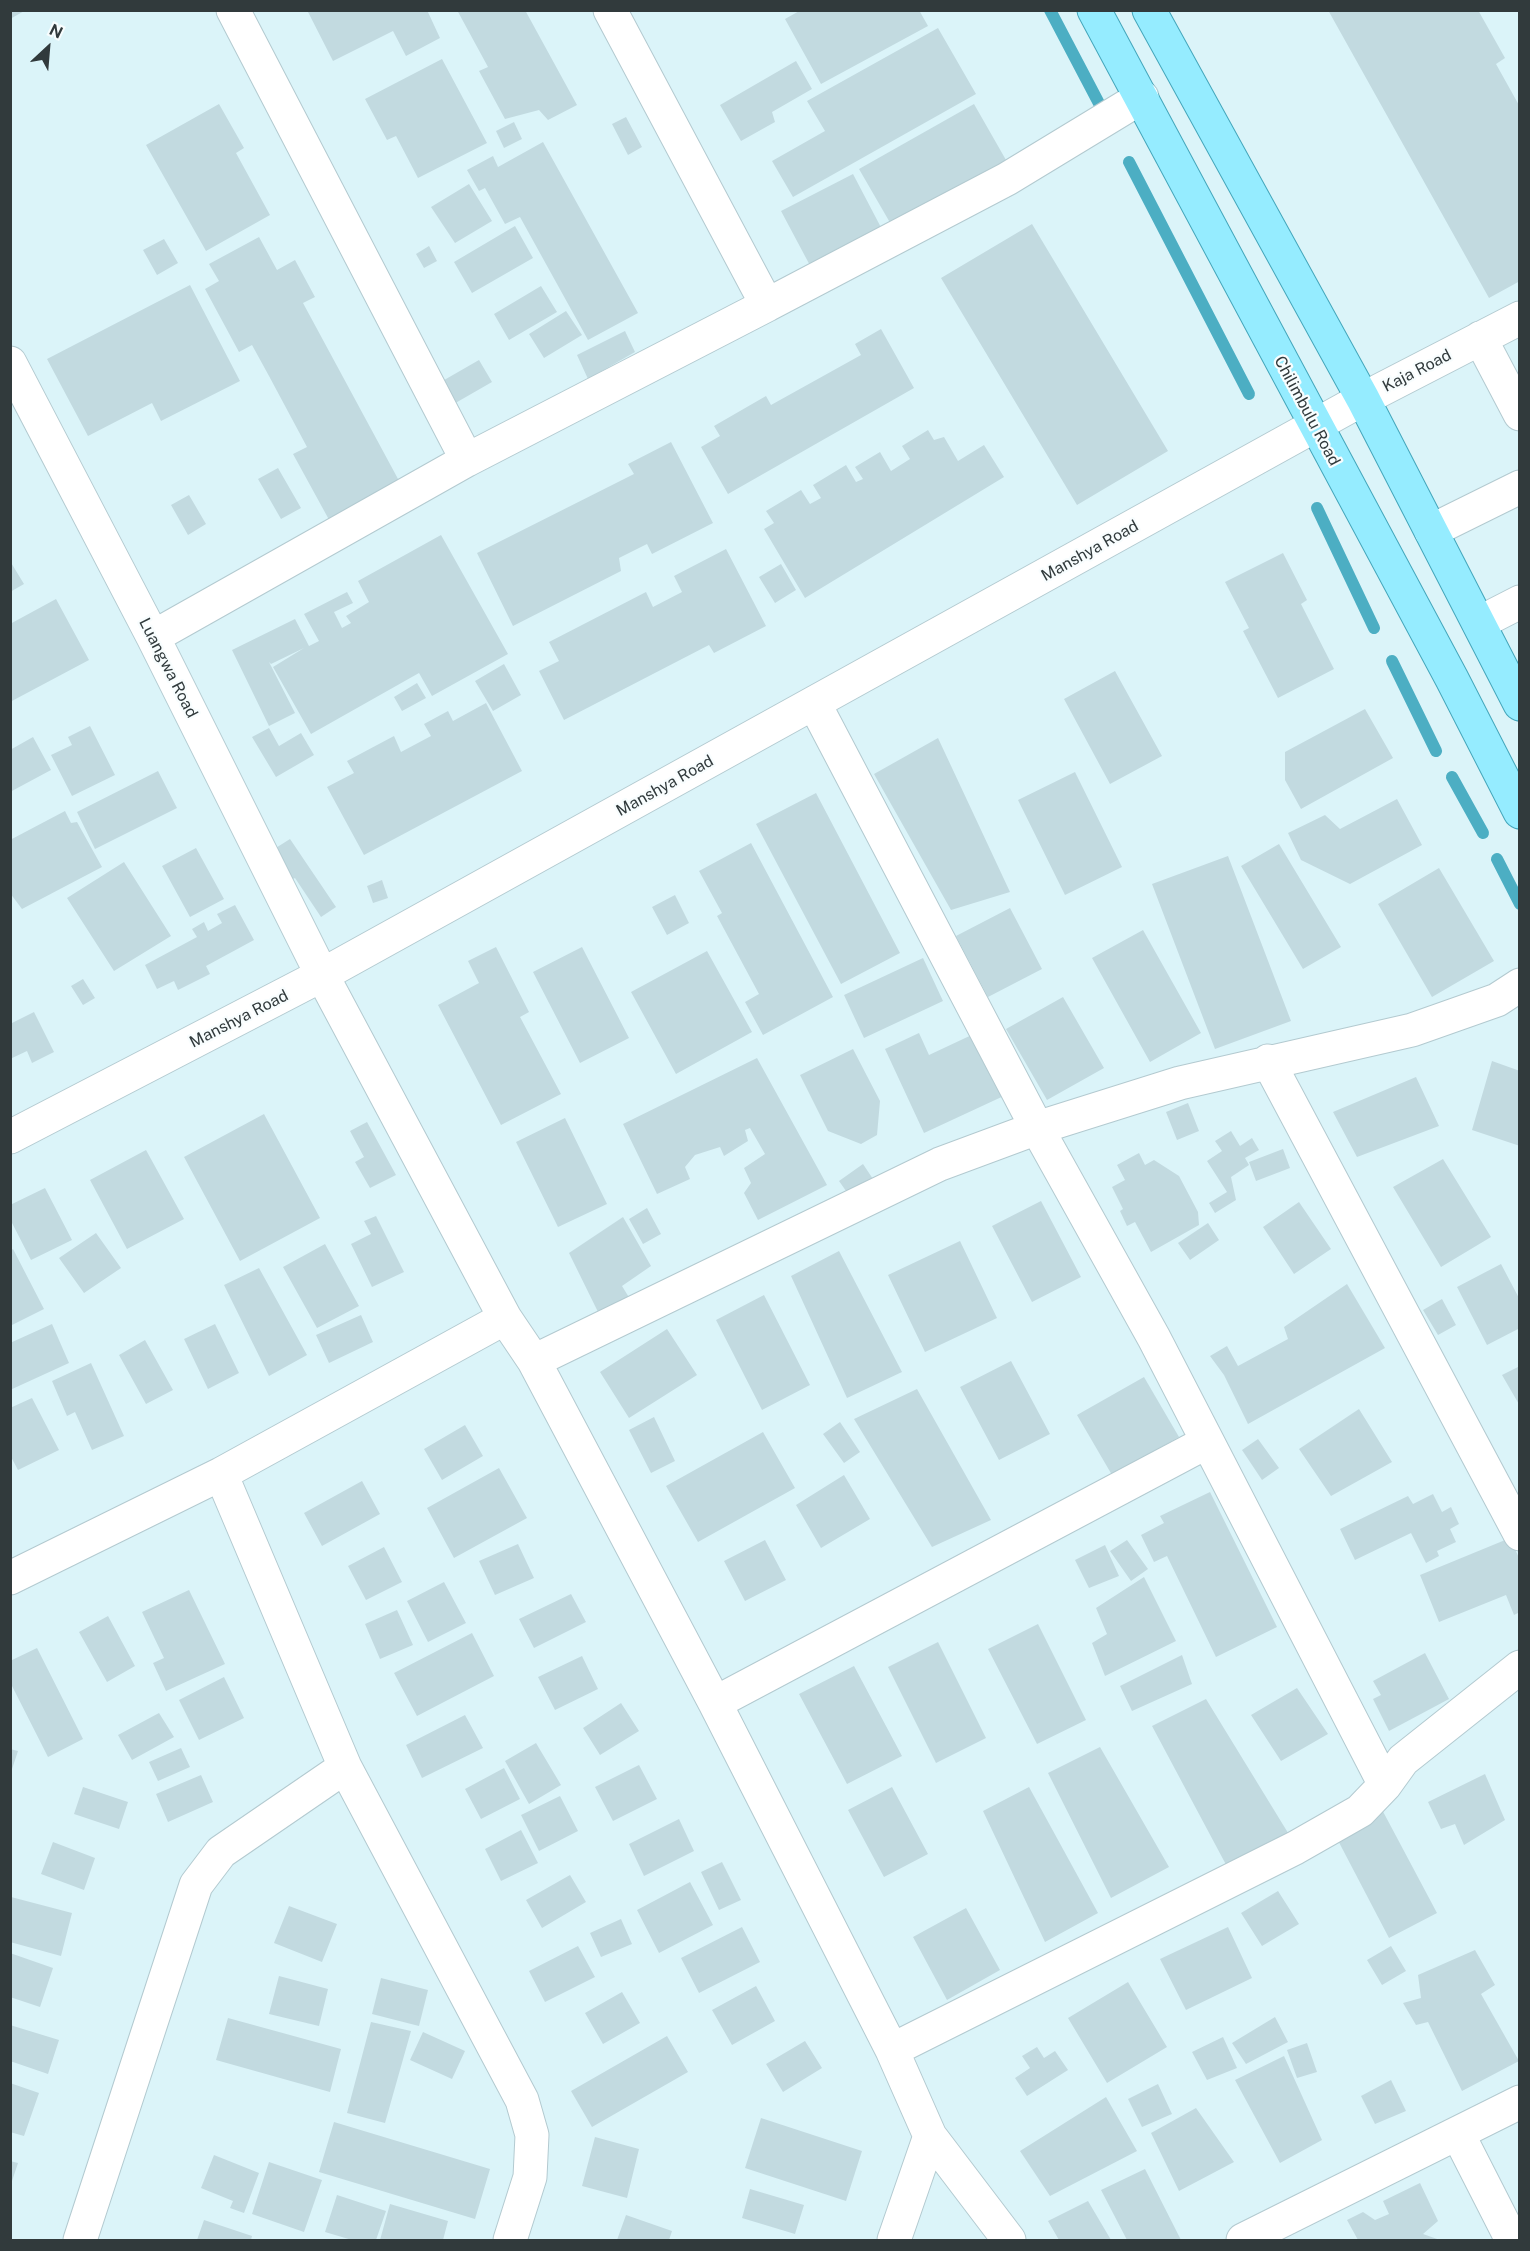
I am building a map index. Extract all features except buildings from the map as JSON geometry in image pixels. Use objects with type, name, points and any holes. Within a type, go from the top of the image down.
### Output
[{"type":"main road","name":"Chilimbulu Road","points":[[1094,10],[1520,812]]},
{"type":"main road","points":[[1149,10],[1362,399],[1520,704]]},
{"type":"street","points":[[233,10],[467,460]]},
{"type":"street","points":[[610,10],[767,305]]},
{"type":"street","points":[[153,637],[467,460],[1007,179],[1142,97]]},
{"type":"street","name":"Kaja Road","points":[[1316,427],[1362,399],[1520,318]]},
{"type":"street","points":[[1480,338],[1520,414]]},
{"type":"street","name":"Luangwa Road","points":[[10,363],[153,637],[322,975],[505,1318],[534,1361],[715,1703],[892,2050],[930,2136],[1009,2241]]},
{"type":"street","name":"Manshya Road","points":[[10,1137],[322,975],[1316,427]]},
{"type":"street","points":[[1431,531],[1518,491]]},
{"type":"street","points":[[1479,623],[1520,602]]},
{"type":"street","points":[[814,703],[1037,1128],[1154,1338],[1385,1785]]},
{"type":"street","points":[[534,1361],[940,1164],[1037,1128],[1180,1083],[1268,1061],[1412,1030],[1497,1000],[1520,985]]},
{"type":"street","points":[[1268,1061],[1520,1534]]},
{"type":"street","points":[[10,1578],[221,1474],[505,1318]]},
{"type":"street","points":[[715,1703],[1207,1442]]},
{"type":"street","points":[[221,1474],[345,1767],[522,2100],[532,2134],[530,2177],[510,2241]]},
{"type":"street","points":[[892,2050],[1295,1848],[1360,1810],[1385,1785],[1403,1760],[1520,1667]]},
{"type":"street","points":[[80,2241],[196,1885],[220,1852],[345,1767]]},
{"type":"street","points":[[1243,2241],[1520,2102]]},
{"type":"street","points":[[1458,2134],[1512,2241]]},
{"type":"street","points":[[894,2241],[930,2136]]},
{"type":"waterway","points":[[1050,10],[1103,111]]},
{"type":"waterway","points":[[1129,162],[1249,394]]},
{"type":"waterway","points":[[1317,508],[1374,628]]},
{"type":"waterway","points":[[1392,661],[1436,751]]},
{"type":"waterway","points":[[1452,777],[1483,833]]},
{"type":"waterway","points":[[1497,859],[1520,904]]}]
